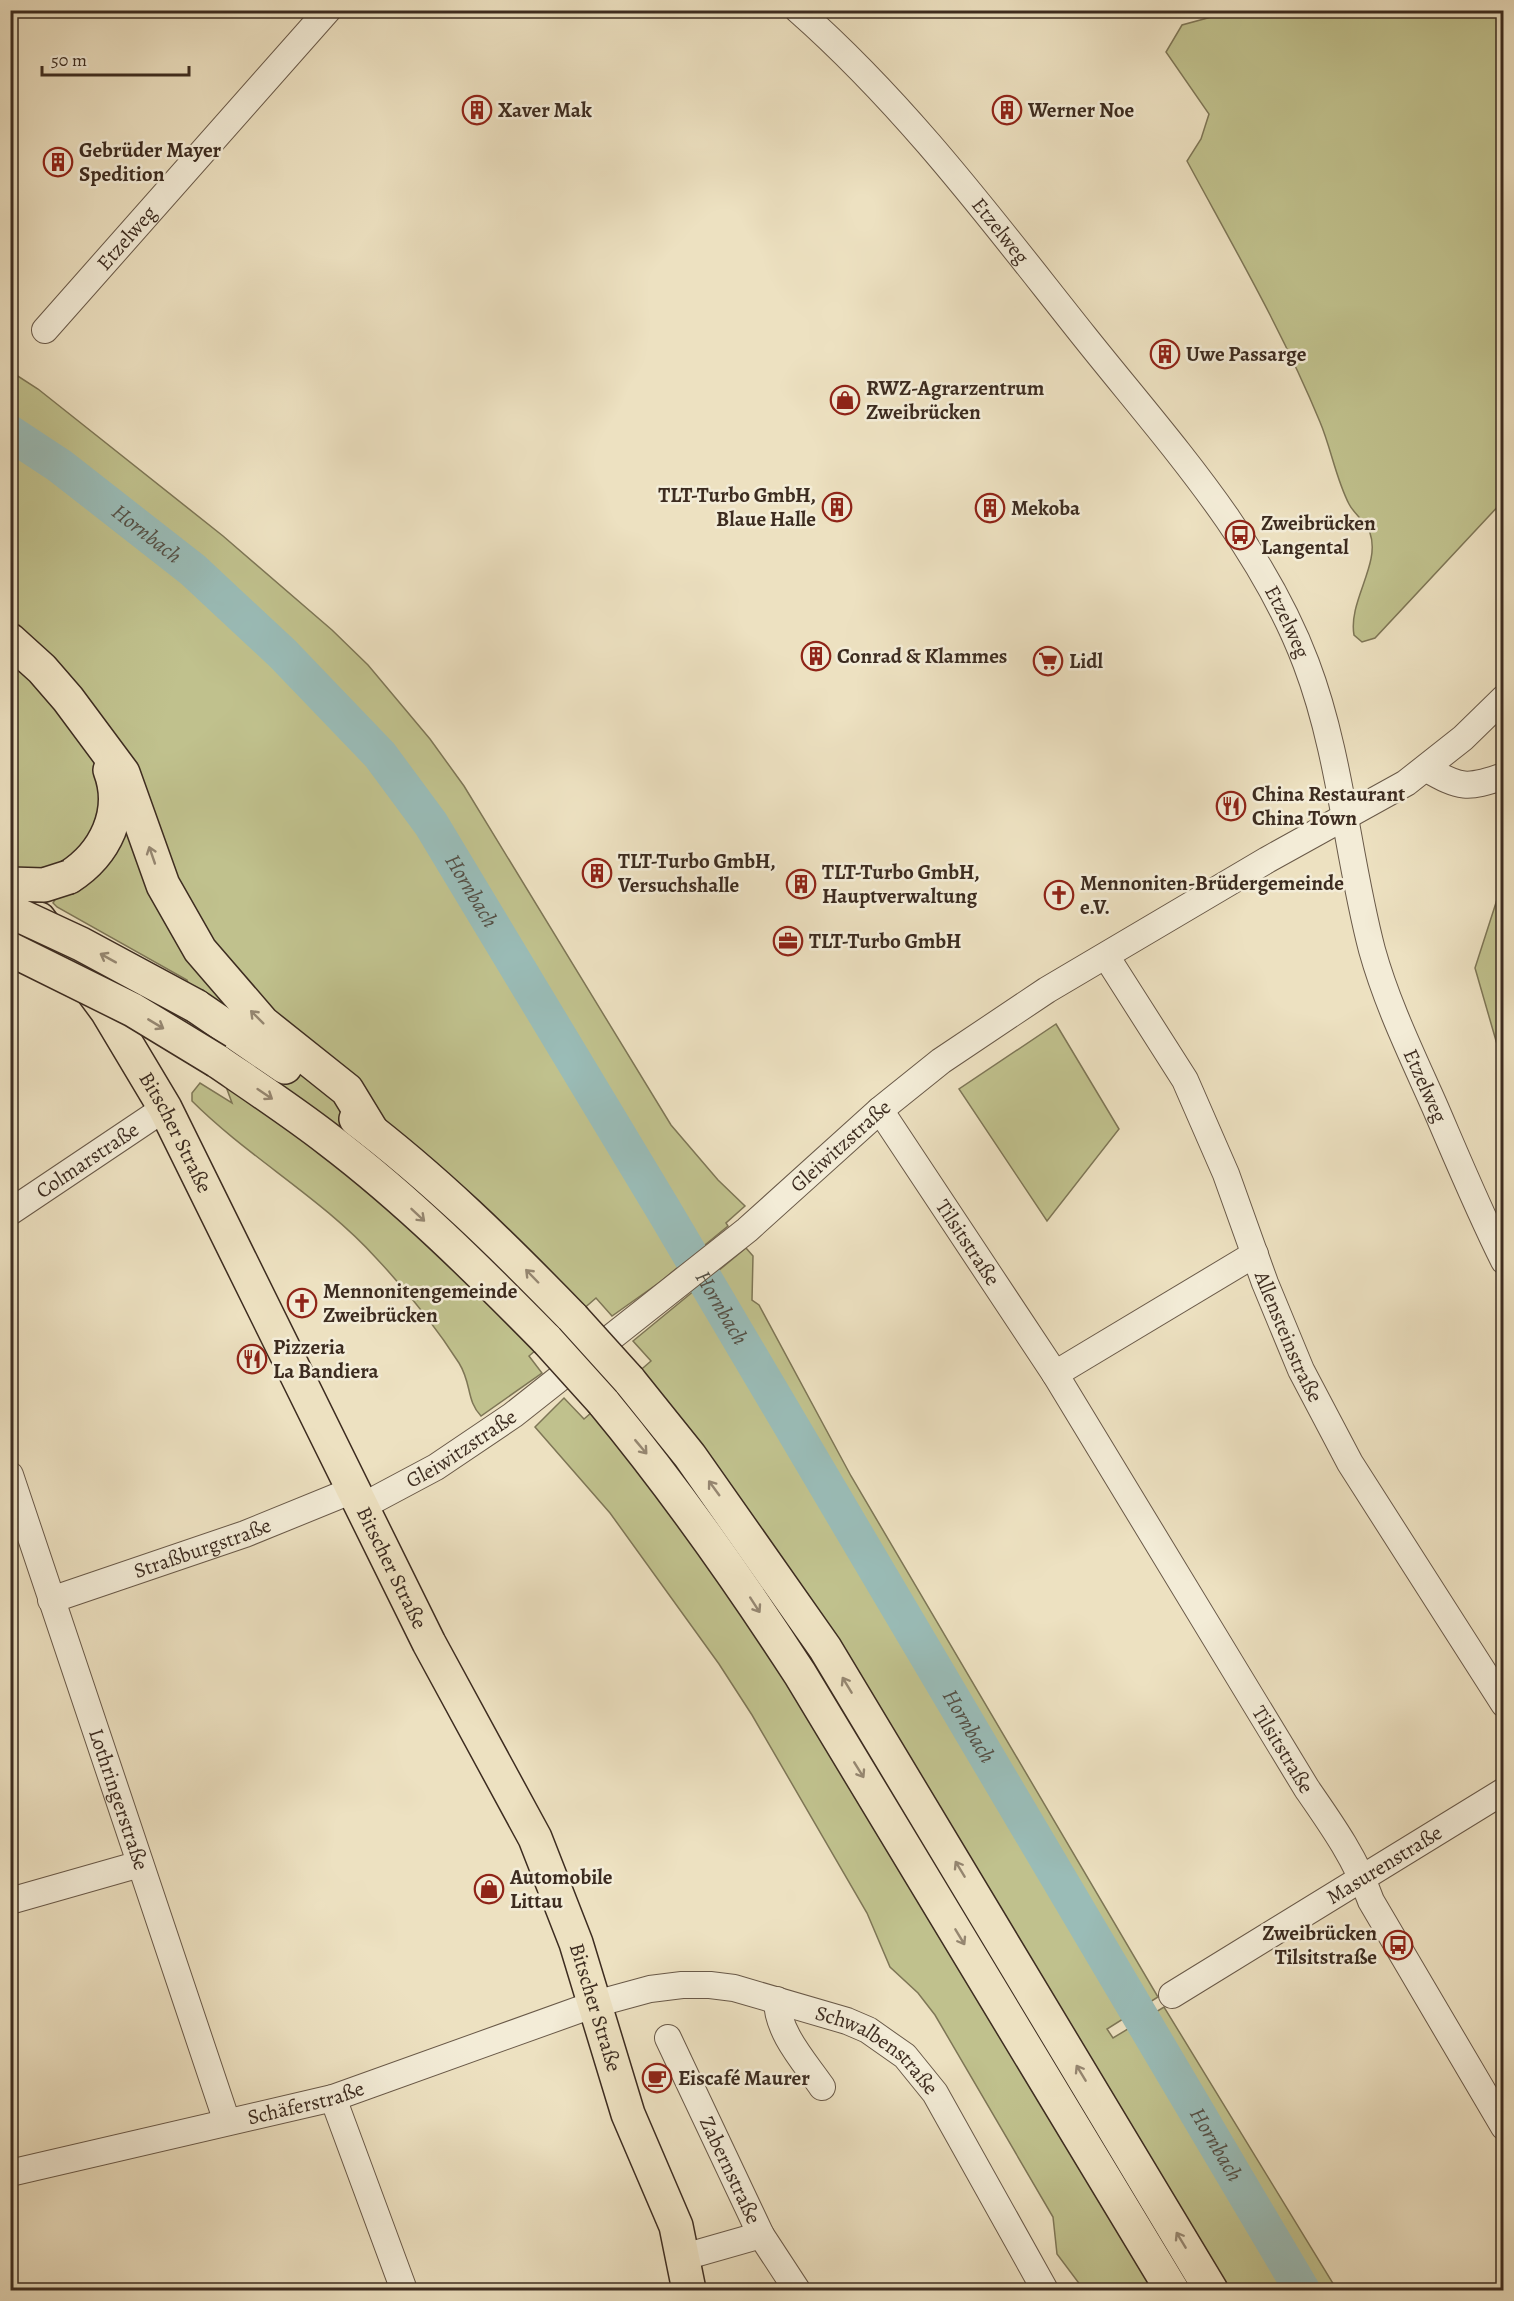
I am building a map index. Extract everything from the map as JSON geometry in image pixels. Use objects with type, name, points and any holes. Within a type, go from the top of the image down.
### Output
[{"type":"main road","points":[[10,640],[56,685],[123,773],[163,885],[200,950],[263,1023],[347,1090],[372,1131]]},
{"type":"main road","points":[[10,883],[44,885],[69,877],[88,863],[98,850],[113,822],[115,807],[113,782],[96,735]]},
{"type":"main road","name":"Bitscher Straße","points":[[10,883],[106,1011],[165,1108],[288,1353],[429,1643],[535,1838],[568,1920],[628,2114],[667,2201],[684,2257],[689,2290]]},
{"type":"main road","points":[[10,911],[81,944],[196,1006],[266,1053],[372,1131],[436,1184],[509,1252],[629,1380],[690,1455],[825,1648],[1211,2290]]},
{"type":"main road","points":[[10,949],[133,1010],[217,1061],[330,1140],[413,1209],[482,1274],[547,1340],[603,1402],[661,1472],[739,1580],[794,1665],[1172,2290]]},
{"type":"street","name":"Etzelweg","points":[[45,330],[328,10]]},
{"type":"street","name":"Etzelweg","points":[[798,10],[865,73],[943,159],[1180,456],[1240,535],[1274,591],[1308,667],[1326,727],[1360,903],[1390,1004],[1503,1261]]},
{"type":"street","name":"Gleiwitzstraße","points":[[357,1498],[474,1444],[733,1240],[880,1110],[941,1061],[990,1027],[1106,956],[1343,817],[1406,783],[1427,769],[1503,699]]},
{"type":"street","points":[[1427,769],[1454,784],[1473,786],[1503,776]]},
{"type":"street","name":"Allensteinstraße","points":[[1106,956],[1185,1080],[1226,1174],[1301,1370],[1350,1463],[1503,1704]]},
{"type":"street","name":"Colmarstraße","points":[[10,1212],[165,1108]]},
{"type":"street","name":"Tilsitstraße","points":[[880,1110],[1055,1374],[1307,1789],[1344,1843],[1363,1878],[1371,1901],[1503,2127]]},
{"type":"street","points":[[1055,1374],[1255,1254]]},
{"type":"street","name":"Lothringerstraße","points":[[10,1475],[227,2122]]},
{"type":"street","name":"Straßburgstraße","points":[[51,1599],[357,1498]]},
{"type":"street","name":"Masurenstraße","points":[[1172,1995],[1503,1791]]},
{"type":"street","points":[[10,1901],[140,1864]]},
{"type":"street","name":"Schwalbenstraße","points":[[595,2004],[650,1989],[682,1985],[734,1988],[847,2021],[868,2030],[905,2056],[935,2093],[1045,2290]]},
{"type":"street","points":[[777,2000],[777,2013],[784,2031],[822,2086]]},
{"type":"street","name":"Schäferstraße","points":[[10,2173],[333,2098],[595,2004]]},
{"type":"street","name":"Zabernstraße","points":[[668,2038],[761,2235],[797,2290]]},
{"type":"street","points":[[333,2098],[404,2290]]},
{"type":"street","name":"Zabernstraße","points":[[684,2257],[761,2235]]},
{"type":"green space","points":[[1237,10],[1503,11],[1503,501],[1375,638],[1362,642],[1354,635],[1353,622],[1371,557],[1370,533],[1351,508],[1344,494],[1320,422],[1290,355],[1187,161],[1201,139],[1209,114],[1166,52],[1182,25]]},
{"type":"green space","points":[[10,371],[38,389],[223,536],[332,630],[368,665],[430,739],[464,786],[671,1125],[718,1180],[745,1206],[726,1223],[728,1226],[660,1282],[612,1316],[596,1298],[529,1356],[542,1373],[481,1416],[473,1404],[463,1371],[450,1349],[399,1283],[377,1259],[333,1217],[237,1141],[192,1101],[192,1093],[200,1083],[232,1103],[187,980],[57,907],[53,903],[56,898],[37,873],[11,874]]},
{"type":"green space","points":[[1503,881],[1503,1065],[1475,968]]},
{"type":"green space","points":[[1056,1024],[1119,1129],[1047,1221],[959,1089]]},
{"type":"green space","points":[[746,1248],[753,1256],[752,1300],[759,1305],[851,1476],[1158,1997],[1107,2029],[1113,2038],[1164,2007],[1337,2290],[1084,2290],[1057,2254],[1053,2217],[935,2015],[918,1993],[890,1967],[867,1913],[752,1715],[719,1664],[610,1513],[535,1427],[564,1398],[584,1419],[651,1361],[633,1341]]},
{"type":"waterway","name":"Hornbach","points":[[10,433],[60,466],[193,570],[283,654],[380,755],[431,824],[663,1209],[1302,2290]]},
{"type":"place","name":"Xaver Mak","points":[[477,110]]},
{"type":"place","name":"Werner Noe","points":[[1007,110]]},
{"type":"place","name":"Gebrüder Mayer Spedition","points":[[58,162]]},
{"type":"place","name":"Uwe Passarge","points":[[1165,354]]},
{"type":"place","name":"RWZ-Agrarzentrum Zweibrücken","points":[[845,400]]},
{"type":"place","name":"TLT-Turbo GmbH, Blaue Halle","points":[[837,507]]},
{"type":"place","name":"Mekoba","points":[[990,508]]},
{"type":"place","name":"Zweibrücken Langental","points":[[1240,535]]},
{"type":"place","name":"Conrad & Klammes","points":[[816,656]]},
{"type":"place","name":"Lidl","points":[[1048,661]]},
{"type":"place","name":"China Restaurant China Town","points":[[1231,806]]},
{"type":"place","name":"TLT-Turbo GmbH, Versuchshalle","points":[[597,873]]},
{"type":"place","name":"TLT-Turbo GmbH, Hauptverwaltung","points":[[801,884]]},
{"type":"place","name":"Mennoniten-Brüdergemeinde e.V.","points":[[1059,895]]},
{"type":"place","name":"TLT-Turbo GmbH","points":[[788,941]]},
{"type":"place","name":"Mennonitengemeinde Zweibrücken","points":[[302,1303]]},
{"type":"place","name":"Pizzeria La Bandiera","points":[[252,1359]]},
{"type":"place","name":"Automobile Littau","points":[[489,1889]]},
{"type":"place","name":"Zweibrücken Tilsitstraße","points":[[1398,1945]]},
{"type":"place","name":"Eiscafé Maurer","points":[[657,2078]]}]
